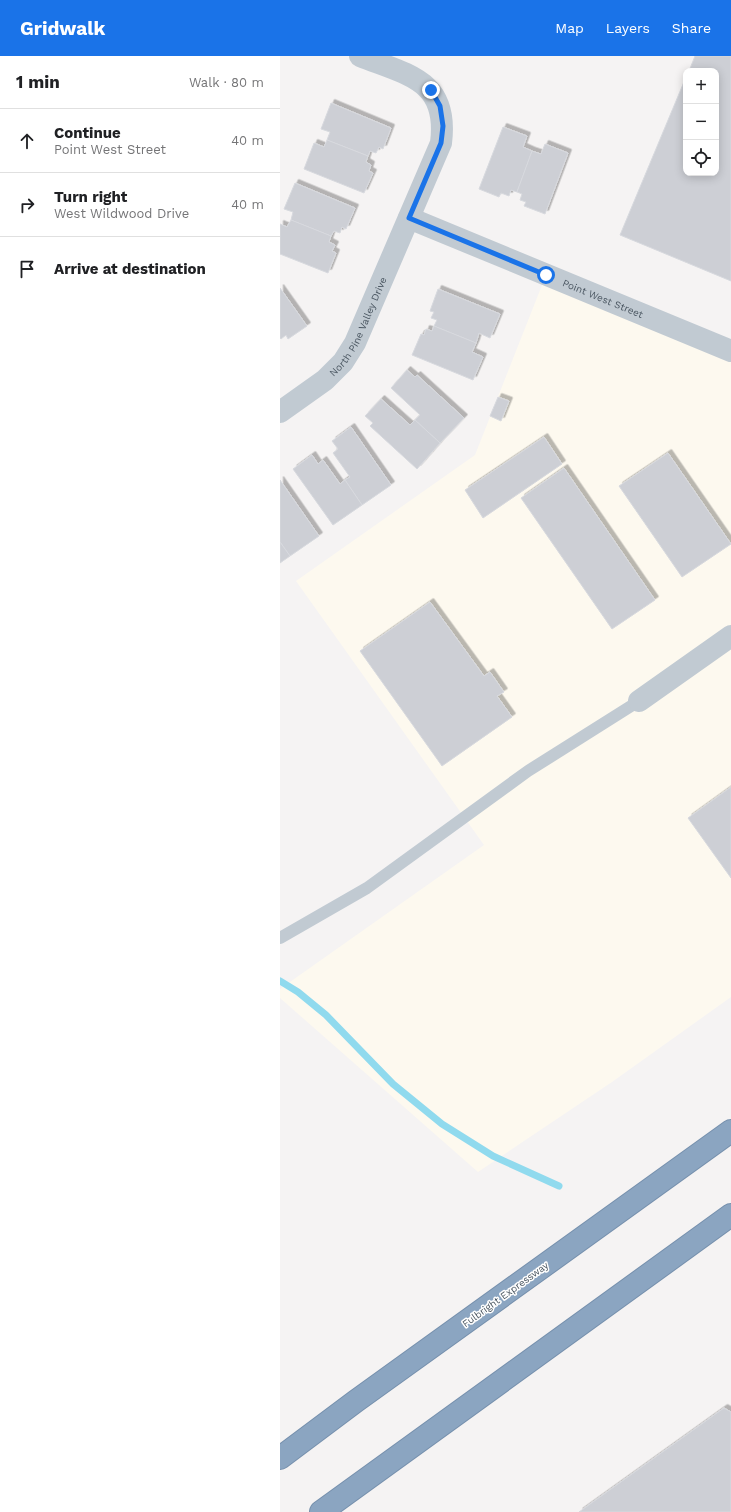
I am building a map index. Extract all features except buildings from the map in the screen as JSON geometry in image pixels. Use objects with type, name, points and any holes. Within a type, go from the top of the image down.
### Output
[{"type":"highway","name":"Fulbright Expressway","points":[[280,1458],[731,1131]]},
{"type":"highway","points":[[321,1512],[731,1215]]},
{"type":"street","name":"North Pine Valley Drive","points":[[280,412],[325,380],[343,362],[355,343],[441,143],[443,126],[440,106],[431,90],[416,78],[366,57]]},
{"type":"street","name":"Point West Street","points":[[409,218],[731,351]]},
{"type":"street","points":[[639,701],[731,636]]},
{"type":"lane","points":[[280,938],[367,888],[528,771],[639,701]]},
{"type":"shaded area","points":[[546,275],[731,351],[731,997],[612,1082],[478,1172],[280,998],[280,989],[484,845],[296,581],[475,455]]},
{"type":"waterway","points":[[280,981],[298,992],[326,1015],[393,1084],[442,1124],[493,1156],[559,1186]]},
{"type":"route","points":[[431,90],[440,106],[443,126],[441,143],[409,218],[546,275]]}]
